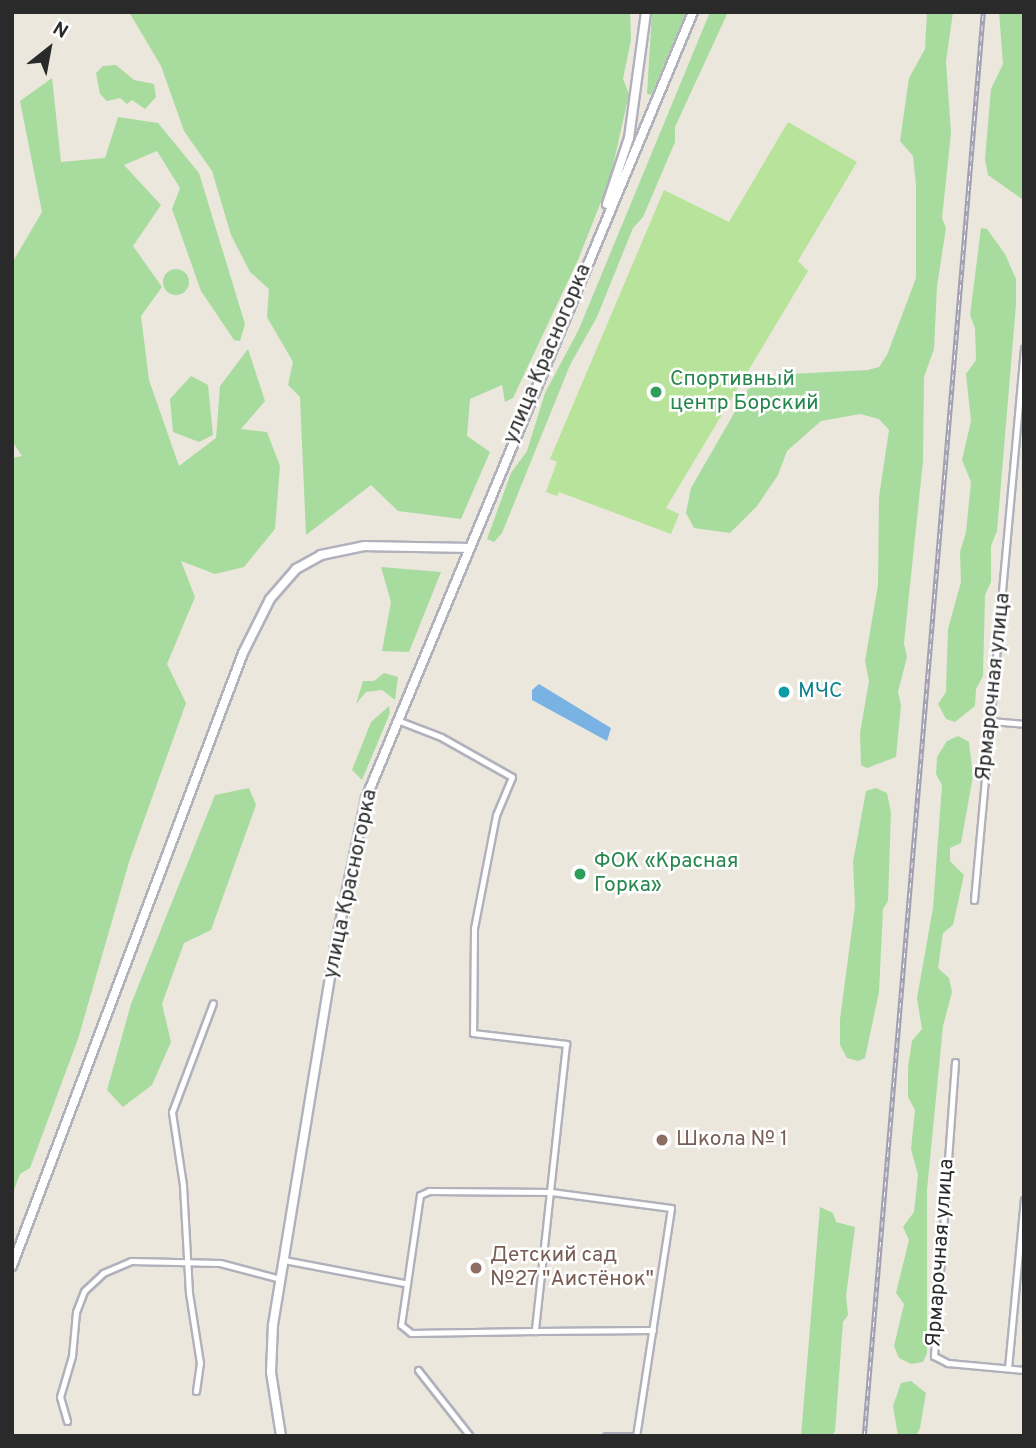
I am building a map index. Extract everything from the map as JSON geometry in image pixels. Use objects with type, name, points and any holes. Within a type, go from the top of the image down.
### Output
[{"type":"main road","points":[[594,244],[629,138],[646,12]]},
{"type":"main road","points":[[594,244],[693,12]]},
{"type":"main road","name":"улица Красногорка","points":[[281,1436],[271,1358],[281,1279],[355,844],[366,798],[594,244]]},
{"type":"main road","points":[[12,1266],[243,653],[270,599],[296,569],[321,555],[365,546],[467,548]]},
{"type":"street","name":"Ярмарочная улица","points":[[974,900],[990,722],[1021,439],[1024,348]]},
{"type":"street","points":[[397,720],[441,737],[512,777],[496,815],[474,928],[473,1033],[566,1044],[535,1331]]},
{"type":"street","points":[[990,722],[1024,724]]},
{"type":"street","points":[[196,1391],[200,1363],[172,1112],[212,1003]]},
{"type":"street","name":"Ярмарочная улица","points":[[955,1062],[939,1252],[936,1360],[1008,1368]]},
{"type":"street","points":[[606,1436],[634,1436],[653,1330],[671,1208],[551,1192],[424,1192],[417,1201],[399,1318],[411,1333],[653,1330]]},
{"type":"street","points":[[1024,1200],[1008,1368],[1024,1370]]},
{"type":"street","points":[[284,1260],[404,1283]]},
{"type":"street","points":[[67,1422],[60,1397],[72,1356],[76,1312],[92,1280],[131,1261],[232,1264],[281,1279]]},
{"type":"street","points":[[418,1370],[470,1436]]},
{"type":"green space","points":[[129,12],[630,12],[631,40],[623,79],[629,94],[610,179],[578,260],[513,398],[505,402],[502,385],[470,399],[467,436],[490,452],[461,519],[398,511],[371,485],[306,535],[300,397],[288,385],[293,362],[267,317],[269,289],[250,272],[231,235],[212,171],[184,131],[161,66]]},
{"type":"green space","points":[[652,12],[686,12],[651,95],[647,94]]},
{"type":"green space","points":[[710,12],[728,12],[675,127],[675,142],[643,217],[633,228],[597,317],[570,365],[502,533],[494,542],[487,539],[511,473],[527,451],[545,393],[579,329]]},
{"type":"green space","points":[[927,12],[953,12],[946,61],[951,133],[942,218],[946,228],[937,286],[934,349],[924,377],[923,461],[904,643],[907,657],[898,692],[901,705],[896,757],[867,768],[861,765],[860,733],[869,681],[865,661],[878,585],[879,497],[889,430],[879,419],[860,414],[821,421],[787,451],[778,475],[757,506],[730,533],[694,528],[686,513],[691,488],[748,389],[789,374],[868,370],[879,367],[887,355],[916,278],[916,185],[913,156],[900,141],[909,78],[925,49]]},
{"type":"green space","points":[[999,12],[1024,12],[1022,199],[988,175],[985,159],[991,89],[1003,64]]},
{"type":"green space","points":[[116,65],[134,80],[154,84],[156,97],[145,109],[132,100],[127,104],[120,98],[107,101],[100,94],[96,73],[103,66]]},
{"type":"green space","points":[[52,78],[61,162],[105,158],[118,117],[158,123],[199,173],[245,324],[240,341],[234,340],[201,291],[172,209],[180,188],[157,151],[124,165],[161,205],[133,246],[162,287],[141,316],[149,380],[179,466],[216,438],[220,386],[248,349],[265,401],[241,429],[267,432],[280,466],[275,529],[244,567],[215,574],[181,561],[195,597],[167,664],[186,703],[129,862],[78,1039],[30,1168],[20,1174],[12,1195],[12,458],[22,456],[12,441],[12,263],[42,212],[20,101]]},
{"type":"green space","name":"Спортивный центр Борский","points":[[788,122],[857,162],[798,261],[808,271],[666,508],[679,514],[671,534],[559,492],[557,496],[546,492],[557,462],[550,459],[664,190],[729,222]]},
{"type":"green space","points":[[981,228],[987,229],[1005,254],[1016,279],[1016,305],[997,531],[991,546],[991,582],[985,595],[983,676],[976,689],[975,706],[955,722],[946,719],[938,704],[946,692],[948,629],[961,582],[960,552],[966,532],[971,482],[962,460],[971,421],[966,374],[976,360],[975,328],[970,315]]},
{"type":"green space","points":[[176,269],[185,273],[189,282],[185,291],[176,295],[167,291],[163,282],[167,273]]},
{"type":"green space","points":[[191,376],[208,385],[213,435],[199,442],[173,432],[170,399]]},
{"type":"green space","points":[[381,567],[441,572],[409,652],[382,651],[391,602]]},
{"type":"green space","points":[[384,673],[398,677],[395,700],[382,690],[366,692],[356,704],[363,681],[374,681]]},
{"type":"green space","points":[[389,706],[390,713],[362,780],[352,770],[371,722]]},
{"type":"green space","points":[[958,736],[969,742],[973,776],[961,843],[950,848],[950,861],[964,875],[953,925],[943,933],[938,968],[949,978],[952,992],[943,1026],[927,1190],[927,1353],[923,1362],[911,1364],[899,1358],[894,1346],[904,1304],[896,1293],[909,1240],[903,1227],[914,1212],[918,1175],[911,1149],[915,1110],[908,1097],[908,1067],[912,1041],[922,1029],[917,998],[933,908],[942,785],[936,774],[937,757],[947,741]]},
{"type":"green space","points":[[249,788],[256,805],[211,930],[184,943],[162,1004],[171,1042],[152,1085],[123,1107],[107,1090],[131,1004],[215,795]]},
{"type":"green space","points":[[876,788],[887,793],[891,812],[888,901],[883,909],[879,992],[865,1058],[858,1061],[847,1058],[840,1045],[840,1019],[855,906],[853,862],[866,791]]},
{"type":"green space","points":[[820,1207],[833,1213],[836,1222],[855,1227],[846,1296],[848,1315],[843,1322],[835,1431],[832,1436],[801,1436]]},
{"type":"green space","points":[[911,1381],[926,1393],[920,1428],[916,1436],[898,1436],[893,1406],[901,1383]]},
{"type":"water","points":[[539,684],[611,728],[607,741],[532,700],[532,690]]},
{"type":"railway","points":[[864,1436],[983,12]]},
{"type":"place","name":"Спортивный центр Борский","points":[[656,392]]},
{"type":"place","name":"МЧС","points":[[784,692]]},
{"type":"place","name":"ФОК «Красная Горка»","points":[[580,874]]},
{"type":"place","name":"Школа № 1","points":[[662,1140]]},
{"type":"place","name":"Детский сад №27 \"Аистёнок\"","points":[[476,1268]]}]
